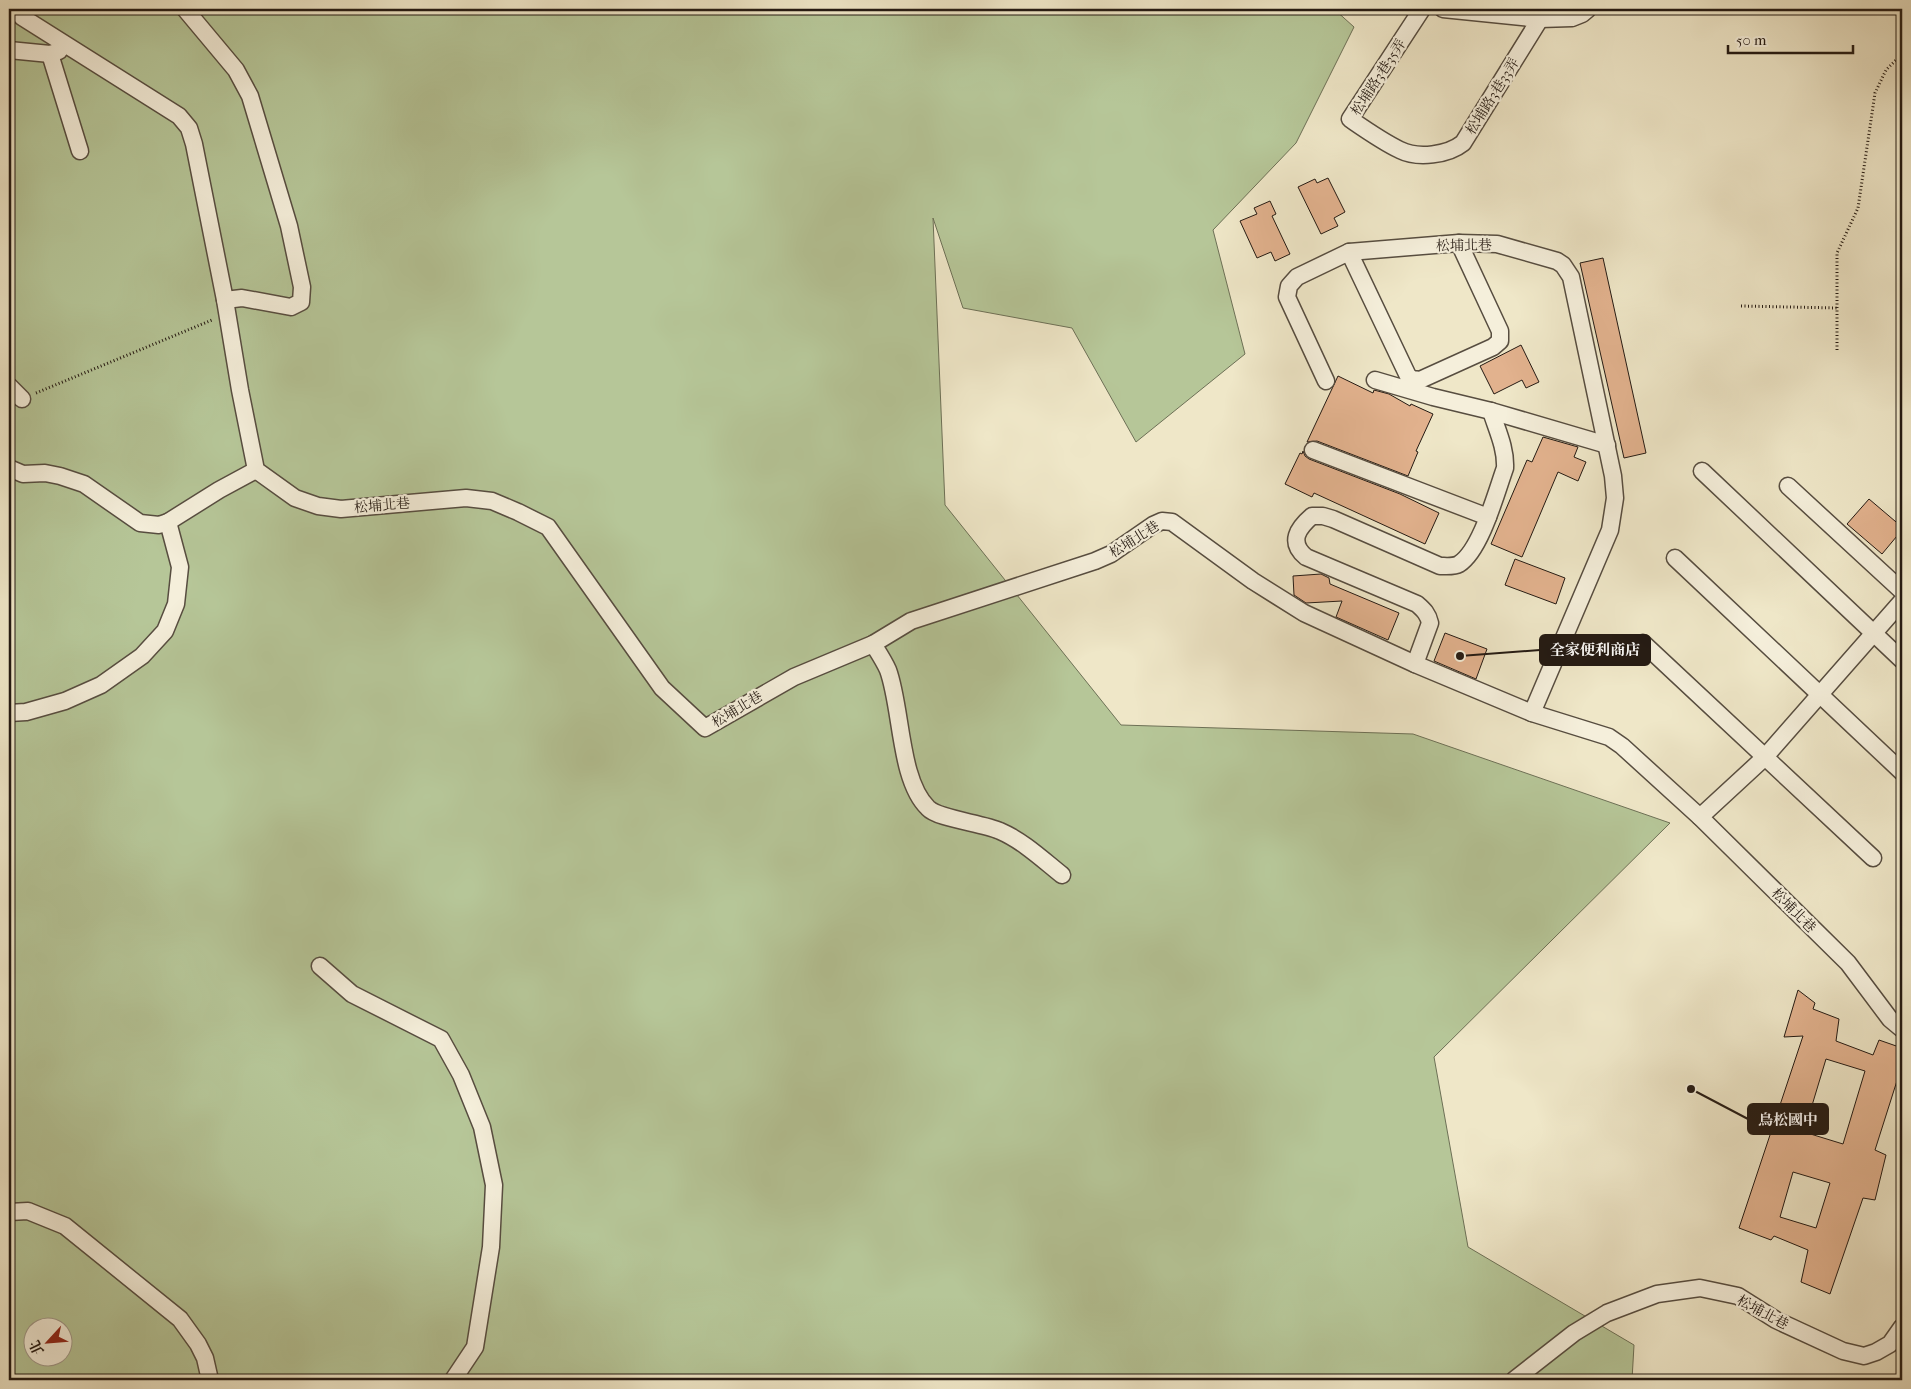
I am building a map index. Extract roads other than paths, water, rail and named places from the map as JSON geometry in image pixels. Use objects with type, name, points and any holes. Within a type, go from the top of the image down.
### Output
[{"type":"street","points":[[9,468],[23,474],[45,473],[84,484],[140,523],[159,525],[168,522],[219,490],[256,470],[226,307],[194,144],[189,128],[179,116],[22,17],[16,9]]},
{"type":"street","points":[[185,9],[236,70],[250,96],[289,226],[302,287],[301,302],[291,306],[242,298],[226,307]]},
{"type":"street","name":"松埔路3巷35弄","points":[[1350,119],[1422,9]]},
{"type":"street","points":[[1443,9],[1540,19],[1572,18],[1588,9]]},
{"type":"street","name":"松埔路3巷33弄","points":[[1350,119],[1402,151],[1414,154],[1443,154],[1456,148],[1463,143],[1540,19]]},
{"type":"street","points":[[9,50],[50,54],[70,46]]},
{"type":"street","points":[[50,54],[80,151]]},
{"type":"street","points":[[1349,252],[1408,376],[1412,379],[1420,380],[1492,347],[1500,340],[1500,331],[1459,243]]},
{"type":"street","name":"松埔北巷","points":[[1326,381],[1287,297],[1290,286],[1297,277],[1349,252],[1459,243],[1497,244],[1546,257],[1563,265],[1571,277],[1607,445],[1615,498],[1610,530],[1532,713]]},
{"type":"street","points":[[1375,380],[1607,445]]},
{"type":"street","points":[[9,386],[22,399]]},
{"type":"street","points":[[1415,664],[1430,623],[1429,616],[1424,610],[1417,604],[1306,557],[1299,551],[1296,544],[1297,532],[1312,516],[1323,516],[1440,566],[1457,566],[1469,554],[1488,518],[1505,468],[1505,457],[1491,411]]},
{"type":"street","points":[[1313,450],[1488,518]]},
{"type":"street","name":"松埔北巷","points":[[256,470],[295,498],[318,506],[341,509],[466,498],[492,501],[548,528],[662,688],[705,728],[794,677],[873,644],[911,621],[1095,561],[1111,554],[1153,524],[1162,521],[1172,522],[1253,581],[1304,613],[1415,664],[1532,713],[1608,737],[1622,746],[1700,817],[1848,963],[1890,1019],[1902,1028]]},
{"type":"street","points":[[1702,471],[1902,660]]},
{"type":"street","points":[[1788,486],[1902,591]]},
{"type":"street","points":[[9,713],[26,712],[65,701],[102,685],[142,656],[165,631],[176,604],[180,567],[168,522]]},
{"type":"street","points":[[1675,558],[1902,772]]},
{"type":"street","points":[[1700,817],[1765,757],[1902,602]]},
{"type":"street","points":[[1643,643],[1873,858]]},
{"type":"street","points":[[873,644],[888,670],[909,770],[918,795],[929,809],[945,816],[998,830],[1019,840],[1062,875]]},
{"type":"street","points":[[320,966],[352,994],[440,1039],[461,1075],[482,1126],[494,1186],[491,1247],[475,1346],[453,1380]]},
{"type":"street","points":[[9,1212],[28,1211],[65,1226],[180,1319],[198,1344],[205,1358],[210,1380]]},
{"type":"street","name":"松埔北巷","points":[[1514,1380],[1574,1332],[1607,1313],[1657,1294],[1700,1288],[1738,1296],[1776,1320],[1843,1351],[1864,1356],[1890,1344],[1902,1327]]},
{"type":"place","name":"全家便利商店","points":[[1460,656]]},
{"type":"place","name":"鳥松國中","points":[[1691,1089]]}]
